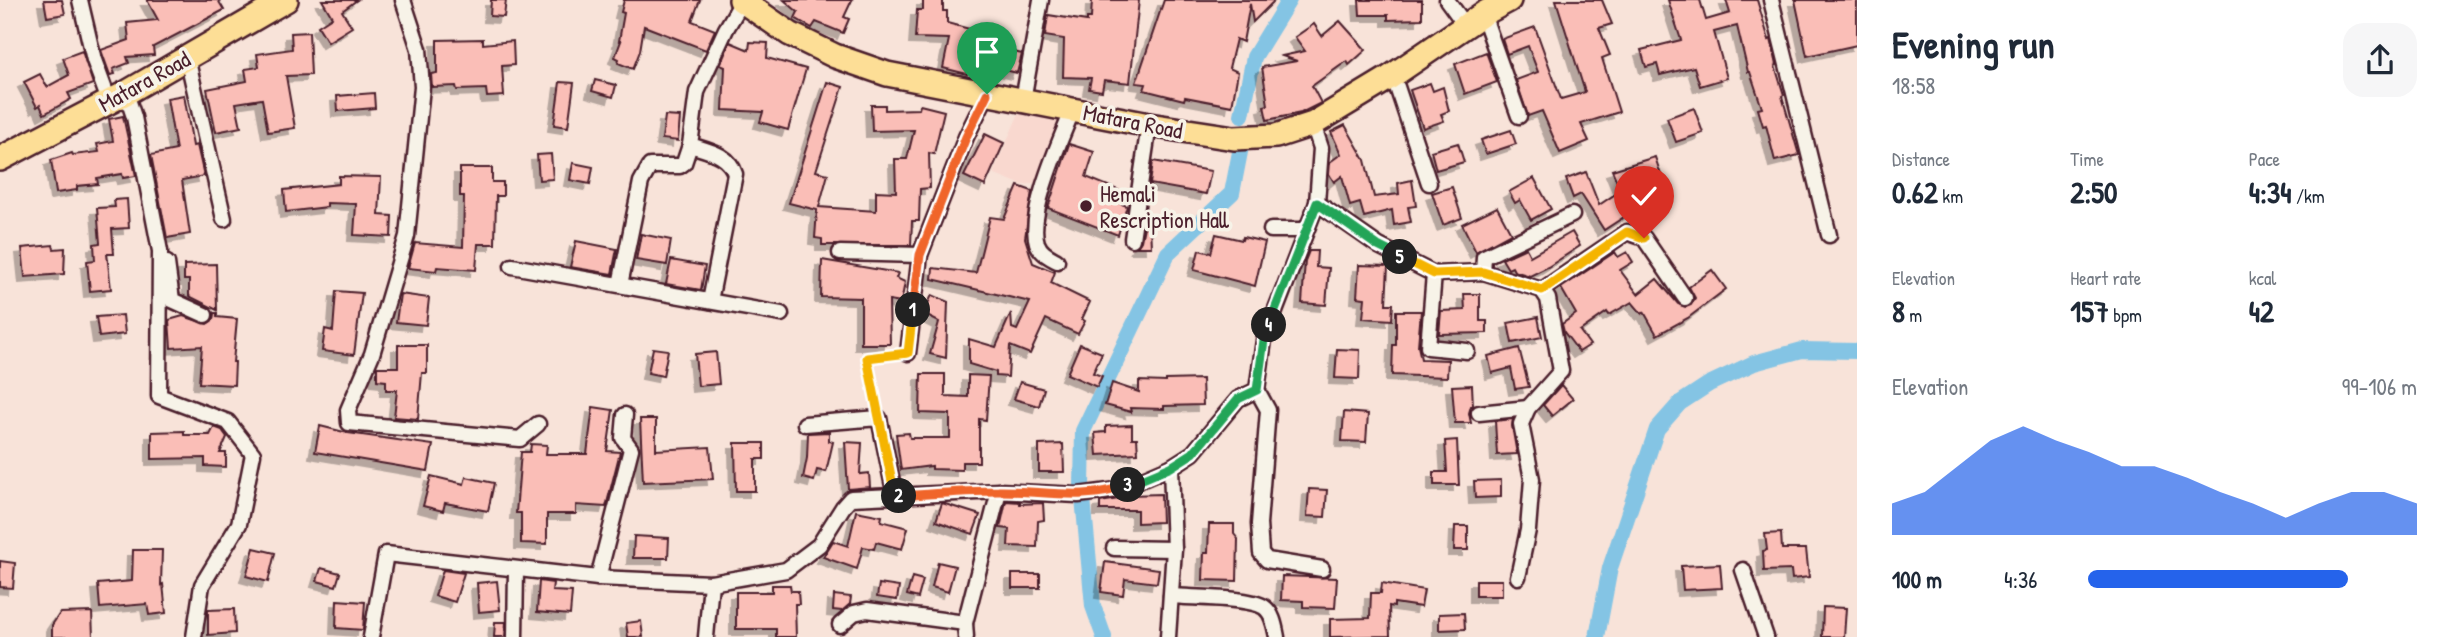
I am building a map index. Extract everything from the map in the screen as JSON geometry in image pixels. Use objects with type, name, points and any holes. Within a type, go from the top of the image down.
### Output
[{"type":"highway","name":"Matara Road","points":[[0,159],[118,97],[286,0]]},
{"type":"highway","name":"Matara Road","points":[[742,0],[790,34],[835,57],[887,74],[1149,125],[1234,138],[1276,136],[1313,124],[1508,0]]},
{"type":"street","points":[[80,0],[94,60],[134,117],[160,251],[159,396],[228,422],[253,454],[239,524],[202,585],[194,637]]},
{"type":"street","points":[[402,0],[419,49],[422,87],[407,236],[372,354],[348,410],[349,423],[520,439],[538,424]]},
{"type":"street","points":[[620,285],[641,182],[650,166],[680,166],[684,163],[690,145],[698,92],[742,0]]},
{"type":"street","points":[[1023,100],[1041,0]]},
{"type":"street","points":[[1447,0],[1474,20],[1518,116]]},
{"type":"street","points":[[1771,0],[1829,235]]},
{"type":"street","points":[[187,57],[224,219]]},
{"type":"street","points":[[1389,78],[1397,87],[1429,183]]},
{"type":"street","points":[[908,353],[920,255],[966,137],[987,94]]},
{"type":"street","points":[[1057,261],[1041,251],[1036,239],[1038,214],[1045,179],[1073,109]]},
{"type":"street","points":[[1313,124],[1321,148],[1317,203],[1264,340],[1257,390],[1268,410],[1259,524],[1261,552],[1267,560],[1322,569]]},
{"type":"street","points":[[1132,239],[1149,125]]},
{"type":"street","points":[[690,145],[723,156],[733,166],[735,174],[710,302]]},
{"type":"street","points":[[1317,203],[1378,246],[1434,274],[1483,272],[1542,290],[1548,299],[1561,372],[1528,408],[1521,424],[1532,479],[1528,530],[1518,577]]},
{"type":"street","points":[[1483,272],[1484,257],[1572,215]]},
{"type":"street","points":[[1272,230],[1305,230]]},
{"type":"street","points":[[1542,290],[1627,232],[1644,238],[1685,298]]},
{"type":"street","points":[[160,251],[166,255],[172,300],[205,315]]},
{"type":"street","points":[[840,253],[920,255]]},
{"type":"street","points":[[512,266],[781,314]]},
{"type":"street","points":[[1434,274],[1428,347],[1467,351]]},
{"type":"street","points":[[371,637],[386,554],[598,578],[711,583],[786,570],[819,545],[851,498],[999,491],[1083,495],[1117,490],[1171,467],[1193,453],[1238,399],[1257,390]]},
{"type":"street","points":[[1479,413],[1528,408]]},
{"type":"street","points":[[598,578],[631,449],[623,439],[625,415]]},
{"type":"street","points":[[805,424],[879,418],[895,496]]},
{"type":"street","points":[[1168,637],[1174,549],[1171,467]]},
{"type":"street","points":[[840,625],[854,613],[867,610],[965,630],[999,491]]},
{"type":"street","points":[[1114,548],[1174,549]]},
{"type":"street","points":[[514,637],[516,570]]},
{"type":"street","points":[[1743,570],[1766,637]]},
{"type":"street","points":[[706,637],[711,583]]},
{"type":"street","points":[[1171,596],[1250,601],[1266,608],[1274,621],[1277,637]]},
{"type":"path","points":[[879,418],[867,358],[908,353]]},
{"type":"shaded area","points":[[1023,104],[1064,120],[1040,183],[1022,185],[993,173]]},
{"type":"building","points":[[44,0],[62,0],[65,14],[47,17]]},
{"type":"building","points":[[147,0],[218,0],[224,10],[153,47],[154,55],[127,57],[129,63],[113,69],[115,74],[110,75],[101,50],[129,40],[127,23],[158,20]]},
{"type":"building","points":[[322,0],[357,0],[342,11],[352,27],[328,42],[318,26],[332,17]]},
{"type":"building","points":[[491,0],[506,0],[504,17],[490,16]]},
{"type":"building","points":[[624,0],[700,0],[692,21],[715,30],[706,50],[644,26],[640,51],[633,69],[618,63],[619,59],[615,57],[621,41],[624,13],[621,12]]},
{"type":"building","points":[[784,0],[852,0],[844,17],[849,19],[843,33],[816,22],[812,28],[795,18],[798,12]]},
{"type":"building","points":[[923,0],[943,0],[947,23],[977,31],[967,74],[943,68],[949,39],[915,38],[917,10],[923,10]]},
{"type":"building","points":[[1092,0],[1139,0],[1130,83],[1104,80],[1102,91],[1089,89],[1091,78],[1063,77],[1064,39],[1045,36],[1048,15],[1087,21],[1087,18],[1091,18]]},
{"type":"building","points":[[1164,0],[1275,0],[1253,22],[1250,4],[1243,42],[1236,39],[1229,68],[1238,72],[1232,106],[1185,97],[1184,100],[1144,90],[1146,84],[1136,83]]},
{"type":"building","points":[[1359,0],[1422,0],[1422,19],[1388,20],[1388,15],[1360,15]]},
{"type":"building","points":[[1556,0],[1602,0],[1612,24],[1599,28],[1610,55],[1602,58],[1619,112],[1581,124],[1589,141],[1560,153],[1542,111],[1528,116],[1516,80],[1538,72],[1528,46],[1507,54],[1502,39],[1535,27],[1561,99],[1585,92]]},
{"type":"building","points":[[1668,0],[1700,0],[1706,20],[1730,13],[1726,0],[1757,0],[1769,40],[1771,39],[1777,65],[1775,66],[1784,95],[1782,96],[1799,155],[1775,161],[1766,125],[1763,126],[1758,109],[1762,108],[1748,72],[1737,26],[1714,32],[1727,78],[1700,86],[1694,67],[1660,75],[1657,64],[1646,67],[1641,50],[1681,40]]},
{"type":"building","points":[[1795,0],[1857,0],[1857,45],[1807,56]]},
{"type":"building","points":[[1340,21],[1366,50],[1349,65],[1347,61],[1312,86],[1321,103],[1301,113],[1267,120],[1264,106],[1268,105],[1262,67],[1297,61],[1282,56],[1305,51],[1295,37],[1314,24],[1322,36]]},
{"type":"building","points":[[309,32],[311,75],[286,76],[295,128],[268,132],[262,99],[236,103],[241,127],[216,132],[207,89],[247,81],[245,69],[259,67],[257,54],[292,49],[291,33]]},
{"type":"building","points":[[483,39],[483,44],[513,41],[514,65],[502,66],[504,96],[487,97],[486,89],[432,87],[431,74],[437,73],[437,40]]},
{"type":"building","points":[[730,42],[749,50],[750,42],[768,43],[767,58],[806,69],[788,130],[760,122],[763,112],[723,110],[725,67],[720,65]]},
{"type":"building","points":[[1002,49],[1022,54],[1017,73],[997,68]]},
{"type":"building","points":[[82,51],[93,84],[68,93],[71,99],[44,114],[40,105],[37,107],[24,82],[40,74],[47,87],[69,75],[63,58]]},
{"type":"building","points":[[1486,52],[1497,82],[1465,94],[1455,64]]},
{"type":"building","points":[[595,80],[616,85],[613,97],[592,91]]},
{"type":"building","points":[[560,82],[574,83],[568,127],[554,125]]},
{"type":"building","points":[[827,82],[843,87],[816,171],[828,174],[819,207],[876,211],[876,191],[896,192],[895,159],[907,159],[914,130],[872,131],[871,105],[885,105],[885,110],[919,109],[920,105],[944,111],[934,154],[929,153],[930,188],[920,189],[919,221],[912,221],[911,245],[822,245],[822,239],[815,238],[817,210],[789,203]]},
{"type":"building","points":[[1430,83],[1433,91],[1443,87],[1449,111],[1441,114],[1444,121],[1423,128],[1410,90]]},
{"type":"building","points":[[374,93],[375,108],[338,111],[337,96]]},
{"type":"building","points":[[184,95],[193,146],[197,145],[204,176],[182,180],[190,234],[167,238],[151,155],[176,150],[167,98]]},
{"type":"building","points":[[1694,108],[1703,133],[1676,142],[1667,118]]},
{"type":"building","points":[[123,116],[136,176],[123,178],[122,174],[97,178],[98,184],[77,186],[77,190],[56,193],[51,160],[72,153],[99,152],[97,144],[113,141],[109,119]]},
{"type":"building","points":[[665,116],[680,117],[678,141],[662,139]]},
{"type":"building","points":[[1345,125],[1365,160],[1374,197],[1399,194],[1398,183],[1412,180],[1416,206],[1408,207],[1411,222],[1394,225],[1392,210],[1364,217],[1360,203],[1350,206],[1342,176],[1334,182],[1329,174],[1330,162],[1341,154],[1331,132]]},
{"type":"building","points":[[1511,130],[1516,144],[1486,154],[1481,140]]},
{"type":"building","points":[[985,134],[1004,143],[985,186],[964,176]]},
{"type":"building","points":[[1458,143],[1464,162],[1436,170],[1431,151]]},
{"type":"building","name":"Hemali Rescription Hall","points":[[1069,144],[1094,152],[1086,177],[1118,190],[1114,201],[1127,206],[1118,235],[1048,208]]},
{"type":"building","points":[[551,154],[553,179],[539,180],[537,155]]},
{"type":"building","points":[[1655,157],[1663,181],[1622,194],[1612,170]]},
{"type":"building","points":[[1153,161],[1211,171],[1206,194],[1150,184]]},
{"type":"building","points":[[573,163],[593,167],[590,184],[570,180]]},
{"type":"building","points":[[460,168],[492,168],[492,182],[503,182],[503,196],[496,196],[495,244],[478,244],[476,270],[437,267],[436,271],[408,268],[415,243],[463,247],[464,196],[460,196]]},
{"type":"building","points":[[1586,172],[1599,205],[1617,193],[1630,213],[1604,230],[1581,194],[1573,198],[1566,179]]},
{"type":"building","points":[[339,176],[381,177],[379,215],[392,216],[391,237],[354,235],[356,204],[327,203],[327,207],[286,212],[284,190],[339,184]]},
{"type":"building","points":[[1534,178],[1551,209],[1531,220],[1520,200],[1515,203],[1509,192]]},
{"type":"building","points":[[1018,186],[1032,191],[1025,238],[1033,263],[1055,272],[1051,283],[1090,302],[1078,334],[1046,319],[1030,354],[1010,346],[1008,377],[996,376],[996,372],[969,364],[969,339],[996,347],[1011,313],[1012,328],[1017,330],[1030,302],[932,279],[933,268],[976,273],[990,217],[1004,219]]},
{"type":"building","points":[[1452,187],[1462,218],[1443,225],[1432,193]]},
{"type":"building","points":[[127,199],[129,228],[112,229],[114,254],[107,254],[111,289],[90,291],[87,261],[95,260],[94,244],[100,243],[97,208],[115,207],[114,200]]},
{"type":"building","points":[[1497,207],[1511,233],[1476,252],[1462,224]]},
{"type":"building","points":[[1150,226],[1151,247],[1137,247],[1144,227]]},
{"type":"building","points":[[1572,232],[1580,246],[1530,276],[1514,271],[1512,267],[1508,269],[1502,259],[1526,248],[1530,256]]},
{"type":"building","points":[[641,234],[671,240],[667,265],[636,260]]},
{"type":"building","points":[[1216,234],[1265,242],[1255,286],[1194,270],[1199,250],[1211,253]]},
{"type":"building","points":[[576,241],[617,249],[612,274],[570,267]]},
{"type":"building","points":[[53,245],[54,249],[65,248],[64,274],[25,277],[22,248]]},
{"type":"building","points":[[1309,251],[1317,251],[1316,267],[1329,268],[1326,305],[1302,303],[1305,261]]},
{"type":"building","points":[[1615,252],[1618,257],[1627,252],[1633,262],[1620,270],[1638,294],[1657,279],[1678,304],[1686,307],[1691,305],[1695,298],[1689,287],[1712,270],[1726,289],[1688,318],[1657,335],[1644,312],[1642,314],[1632,302],[1609,315],[1607,312],[1580,331],[1590,345],[1579,352],[1564,332],[1562,324],[1576,314],[1561,288]]},
{"type":"building","points":[[671,260],[705,266],[701,290],[666,284]]},
{"type":"building","points":[[822,260],[898,273],[896,278],[905,282],[901,303],[889,301],[890,344],[861,344],[861,298],[821,297]]},
{"type":"building","points":[[216,264],[217,310],[189,296],[189,280],[184,280],[184,265]]},
{"type":"building","points":[[1359,265],[1388,266],[1386,304],[1393,304],[1392,320],[1363,318],[1365,298],[1357,297]]},
{"type":"building","points":[[336,291],[362,293],[354,355],[322,351],[325,329],[333,331]]},
{"type":"building","points":[[400,294],[429,298],[426,325],[396,322]]},
{"type":"building","points":[[1464,294],[1480,294],[1480,321],[1487,321],[1487,333],[1439,334],[1441,311],[1465,310]]},
{"type":"building","points":[[932,295],[948,302],[946,358],[930,354],[939,322],[923,314]]},
{"type":"building","points":[[1396,311],[1421,311],[1418,346],[1421,359],[1448,360],[1447,377],[1392,375],[1393,345],[1396,345]]},
{"type":"building","points":[[214,313],[217,313],[217,317],[237,319],[234,385],[199,383],[202,346],[171,348],[169,320],[183,316],[207,324],[213,320]]},
{"type":"building","points":[[123,315],[125,334],[99,337],[96,317]]},
{"type":"building","points":[[1538,317],[1542,337],[1512,343],[1508,323]]},
{"type":"building","points":[[1080,344],[1102,353],[1093,373],[1102,376],[1097,387],[1067,374]]},
{"type":"building","points":[[398,345],[427,345],[427,373],[422,373],[418,419],[394,417],[397,390],[386,390],[386,381],[377,380],[377,367],[398,367]]},
{"type":"building","points":[[653,348],[668,350],[663,376],[648,373]]},
{"type":"building","points":[[1519,348],[1529,387],[1515,389],[1511,368],[1492,373],[1488,356]]},
{"type":"building","points":[[1337,349],[1360,350],[1359,379],[1335,378]]},
{"type":"building","points":[[716,352],[719,384],[698,386],[695,354]]},
{"type":"building","points":[[921,374],[945,374],[945,396],[968,397],[968,375],[989,376],[986,420],[979,419],[979,462],[962,462],[962,470],[932,469],[932,466],[901,470],[896,434],[909,433],[910,438],[950,438],[950,414],[920,413]]},
{"type":"building","points":[[1202,379],[1203,405],[1164,406],[1164,409],[1130,408],[1131,412],[1105,405],[1112,383],[1139,392],[1139,381]]},
{"type":"building","points":[[1020,382],[1044,389],[1039,406],[1014,399]]},
{"type":"building","points":[[1472,385],[1473,406],[1469,413],[1471,423],[1455,423],[1452,386]]},
{"type":"building","points":[[1561,385],[1573,399],[1552,416],[1543,405]]},
{"type":"building","points":[[593,407],[613,410],[607,451],[620,452],[606,507],[576,505],[576,514],[547,514],[547,544],[521,543],[521,513],[516,513],[521,452],[530,452],[531,444],[547,445],[546,454],[587,454]]},
{"type":"building","points":[[1344,412],[1368,414],[1366,442],[1342,441]]},
{"type":"building","points":[[640,419],[656,419],[656,450],[710,447],[713,479],[643,482]]},
{"type":"building","points":[[1513,419],[1517,454],[1497,455],[1495,421]]},
{"type":"building","points":[[1132,425],[1132,438],[1137,438],[1138,453],[1097,455],[1095,433],[1106,432],[1106,426]]},
{"type":"building","points":[[320,426],[348,433],[433,445],[428,471],[315,452]]},
{"type":"building","points":[[214,427],[222,430],[227,437],[220,453],[226,453],[226,467],[205,466],[205,458],[152,459],[152,432],[184,431],[184,435],[210,435]]},
{"type":"building","points":[[829,432],[829,441],[833,442],[826,472],[817,470],[814,481],[803,478],[808,433]]},
{"type":"building","points":[[1457,440],[1459,485],[1434,485],[1434,472],[1447,472],[1445,441]]},
{"type":"building","points":[[845,442],[862,443],[860,474],[869,473],[870,487],[848,489]]},
{"type":"building","points":[[735,443],[764,443],[764,459],[755,459],[755,491],[736,491]]},
{"type":"building","points":[[1063,444],[1064,472],[1039,472],[1039,445]]},
{"type":"building","points":[[431,476],[464,484],[466,477],[494,483],[488,511],[445,503],[443,511],[423,506]]},
{"type":"building","points":[[1501,480],[1501,497],[1475,498],[1474,481]]},
{"type":"building","points":[[1309,489],[1327,490],[1325,517],[1307,516]]},
{"type":"building","points":[[1161,494],[1162,522],[1137,523],[1137,510],[1100,510],[1100,502],[1129,495]]},
{"type":"building","points":[[1006,501],[1020,504],[1043,503],[1044,520],[1038,521],[1037,547],[1008,546],[1009,529],[1000,528]]},
{"type":"building","points":[[942,503],[980,515],[973,534],[936,521]]},
{"type":"building","points":[[856,511],[882,516],[881,521],[908,528],[902,549],[876,542],[874,549],[863,547],[857,569],[823,557],[833,541],[848,546]]},
{"type":"building","points":[[1209,524],[1234,524],[1234,534],[1238,539],[1237,581],[1203,580]]},
{"type":"building","points":[[1455,526],[1468,526],[1468,550],[1454,550]]},
{"type":"building","points":[[1781,533],[1782,549],[1806,549],[1809,577],[1792,579],[1791,570],[1764,571],[1763,551],[1767,550],[1765,534]]},
{"type":"building","points":[[634,536],[669,538],[668,558],[633,558]]},
{"type":"building","points":[[254,548],[275,553],[268,582],[246,576]]},
{"type":"building","points":[[133,550],[162,550],[161,585],[163,584],[166,613],[149,615],[147,604],[100,608],[98,584],[132,581]]},
{"type":"building","points":[[0,561],[15,563],[13,588],[0,587]]},
{"type":"building","points":[[938,562],[955,566],[948,592],[932,587]]},
{"type":"building","points":[[1105,562],[1159,569],[1157,583],[1125,579],[1123,595],[1101,592]]},
{"type":"building","points":[[1720,564],[1722,588],[1683,590],[1681,566]]},
{"type":"building","points":[[321,568],[340,573],[336,586],[317,581]]},
{"type":"building","points":[[443,570],[464,573],[455,602],[435,596]]},
{"type":"building","points":[[1012,574],[1040,574],[1040,588],[1012,588]]},
{"type":"building","points":[[1282,576],[1337,578],[1335,608],[1303,607],[1303,601],[1281,600]]},
{"type":"building","points":[[912,577],[923,580],[918,598],[907,595]]},
{"type":"building","points":[[1476,580],[1502,580],[1502,596],[1476,596]]},
{"type":"building","points":[[497,581],[500,610],[479,612],[477,583]]},
{"type":"building","points":[[539,581],[553,583],[552,591],[572,592],[570,615],[537,612]]},
{"type":"building","points":[[1382,583],[1424,590],[1421,607],[1394,603],[1394,607],[1389,606],[1390,636],[1330,637],[1330,619],[1370,618],[1371,593],[1381,593]]},
{"type":"building","points":[[879,584],[899,587],[897,600],[877,597]]},
{"type":"building","points":[[772,585],[790,585],[791,591],[798,591],[799,604],[795,604],[796,637],[776,637],[776,629],[736,629],[736,592],[772,592]]},
{"type":"building","points":[[834,595],[851,597],[850,604],[842,611],[833,610]]},
{"type":"building","points":[[337,600],[365,602],[363,630],[336,628]]},
{"type":"building","points":[[1823,607],[1846,608],[1844,637],[1822,637]]},
{"type":"building","points":[[234,609],[235,633],[208,635],[208,610]]},
{"type":"building","points":[[92,612],[93,637],[52,637],[52,625],[60,613]]},
{"type":"building","points":[[1464,613],[1465,629],[1439,630],[1439,614]]},
{"type":"building","points":[[641,621],[643,637],[628,637],[626,623]]},
{"type":"building","points":[[495,622],[506,622],[505,637],[494,637]]},
{"type":"waterway","points":[[1242,115],[1254,57],[1289,0]]},
{"type":"waterway","points":[[1104,637],[1093,606],[1082,487],[1083,431],[1168,253],[1232,193],[1240,152]]},
{"type":"waterway","points":[[1597,637],[1610,568],[1657,429],[1680,403],[1709,384],[1754,363],[1802,350],[1857,351]]},
{"type":"place","name":"Hemali Rescription Hall","points":[[1086,206]]},
{"type":"route","points":[[987,94],[966,137],[920,255],[908,353],[867,358],[895,496],[999,491],[1088,495],[1117,490],[1171,467],[1193,453],[1238,399],[1257,390],[1264,340],[1317,203],[1378,246],[1434,274],[1483,272],[1542,290],[1627,232],[1644,238]]}]
